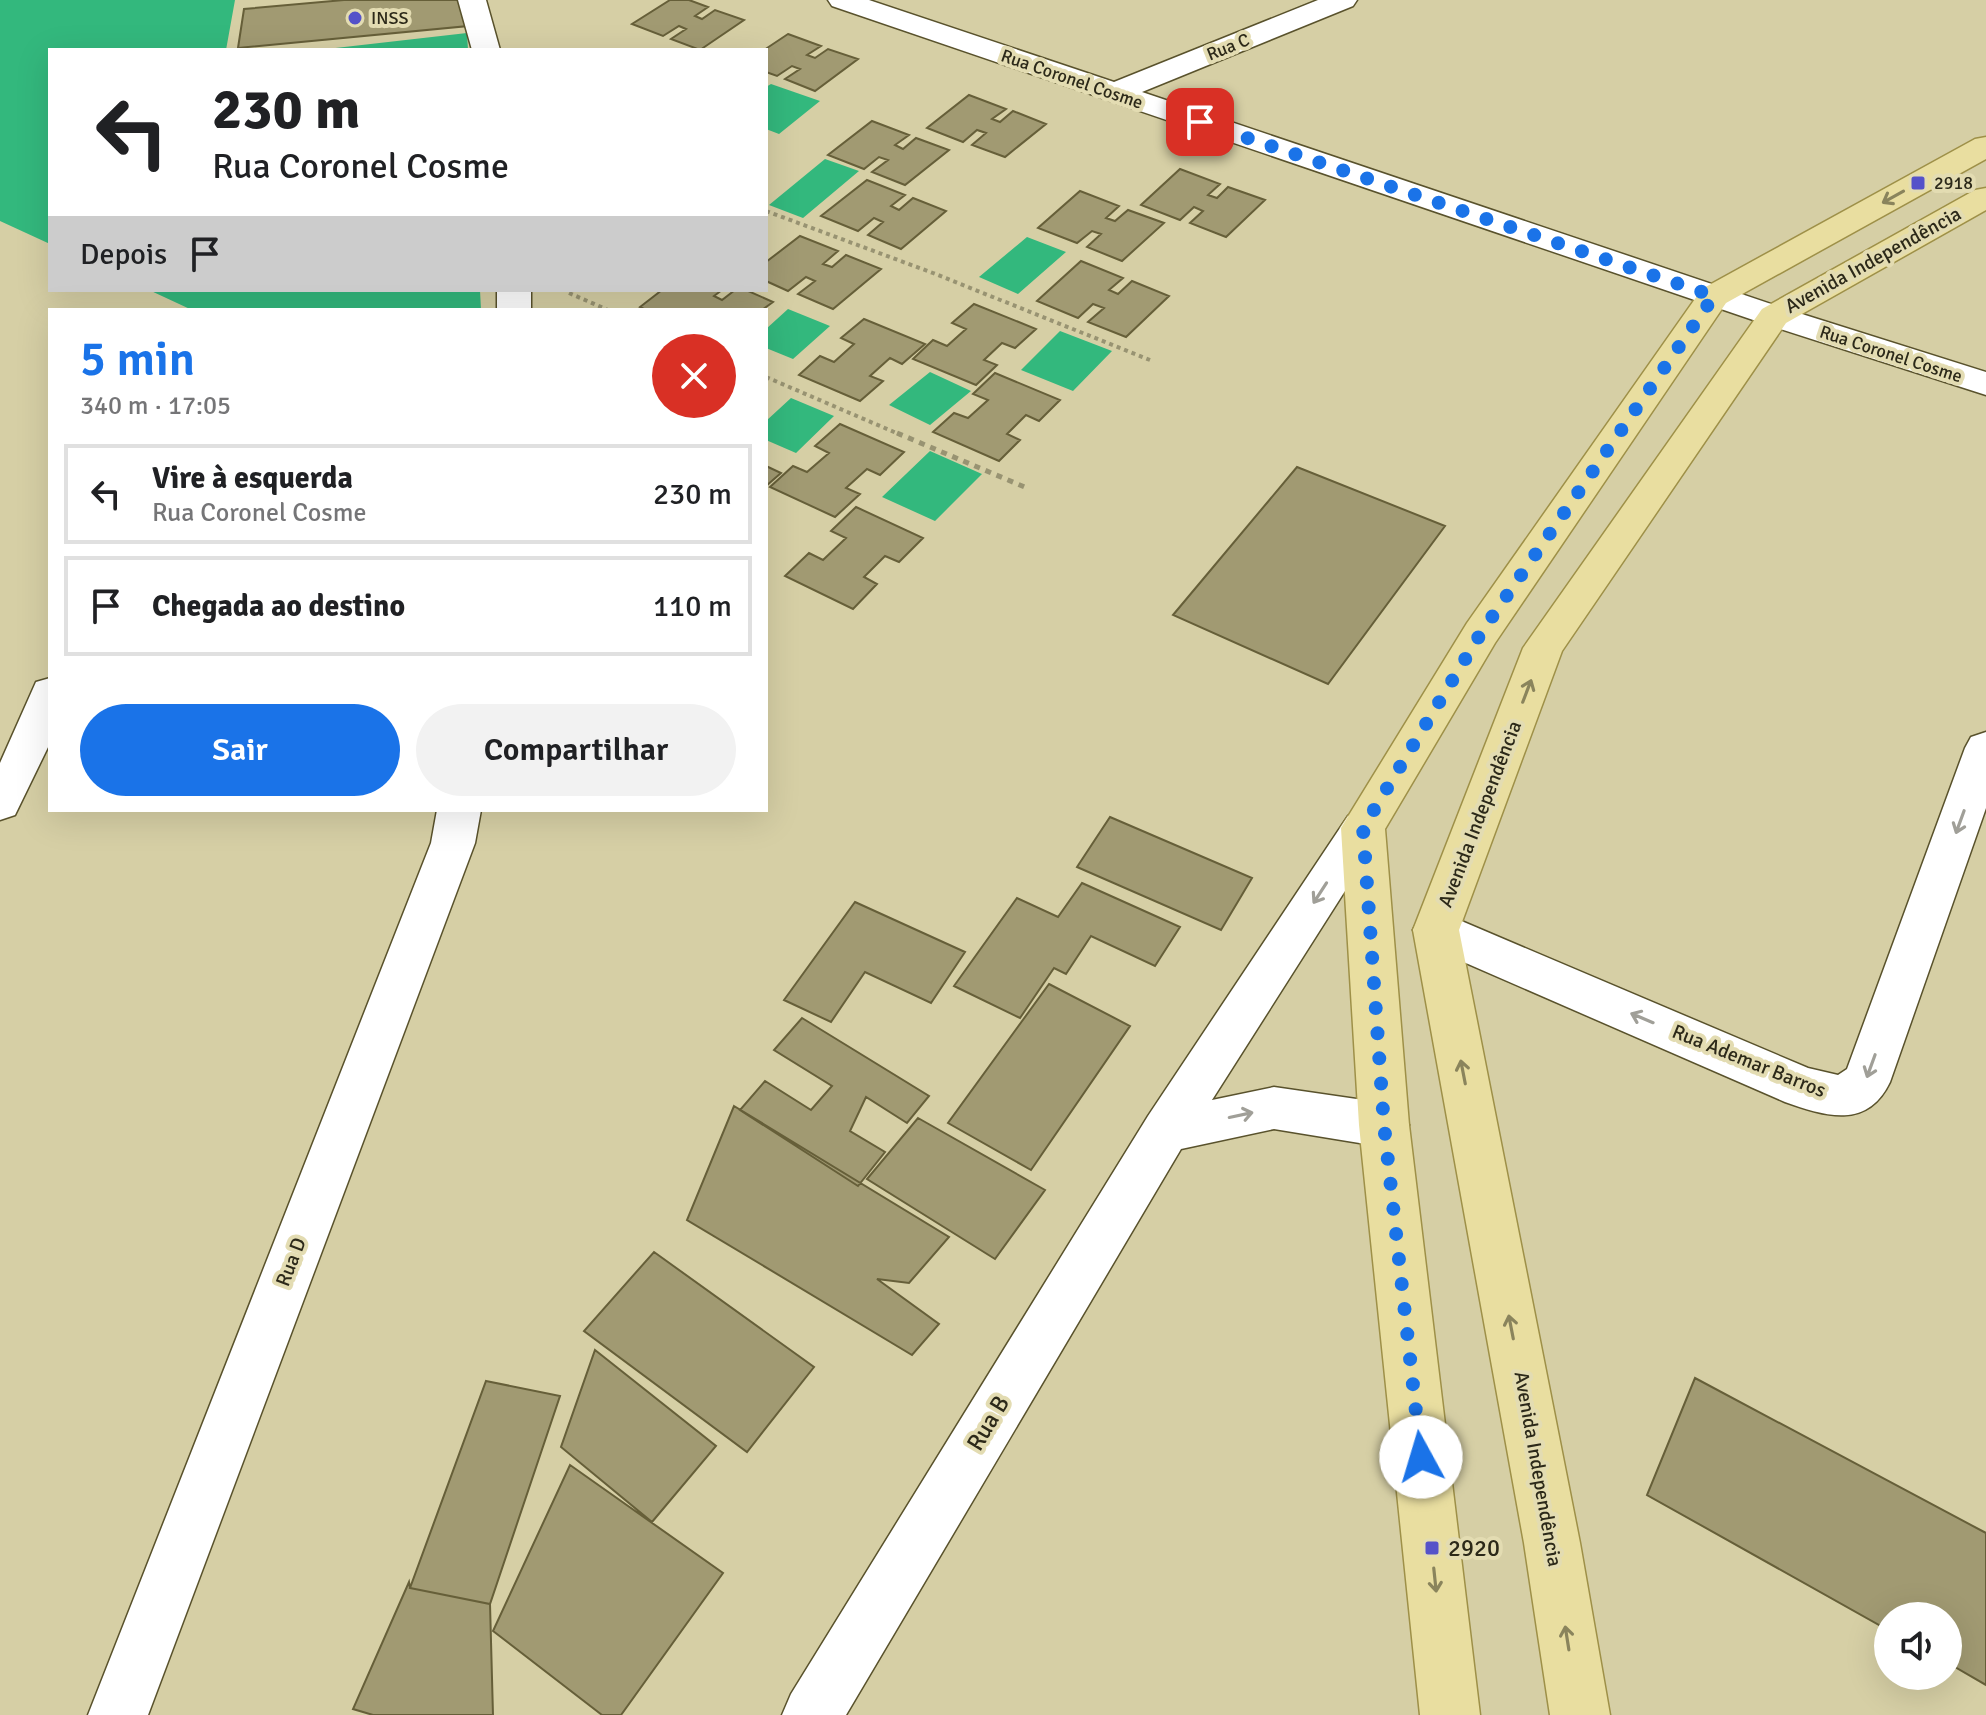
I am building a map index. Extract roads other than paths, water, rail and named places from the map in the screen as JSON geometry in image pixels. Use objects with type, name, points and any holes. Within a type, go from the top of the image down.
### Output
[{"type":"main road","points":[[1450,1715],[1384,1125],[1363,828],[1481,633],[1714,296],[1986,146]]},
{"type":"main road","name":"Avenida Independência","points":[[1580,1715],[1552,1543],[1436,930],[1543,648],[1774,316],[1986,197]]},
{"type":"main road","points":[[1481,633],[1543,648]]},
{"type":"street","name":"Rua Coronel Cosme","points":[[842,0],[1714,296],[1986,384]]},
{"type":"street","name":"Rua C","points":[[1114,93],[1343,0]]},
{"type":"street","points":[[479,7],[486,48]]},
{"type":"street","points":[[0,803],[18,770],[48,698]]},
{"type":"street","name":"Rua Ademar Barros","points":[[1436,930],[1802,1087],[1843,1097],[1866,1082],[1986,748]]},
{"type":"street","name":"Rua D","points":[[117,1714],[453,843],[459,812]]},
{"type":"street","name":"Rua B","points":[[812,1715],[1165,1131],[1363,828]]},
{"type":"street","points":[[1165,1131],[1274,1108],[1384,1125]]},
{"type":"place","name":"INSS","points":[[355,18]]},
{"type":"place","name":"2918","points":[[1918,183]]},
{"type":"place","name":"2920","points":[[1432,1548]]}]
